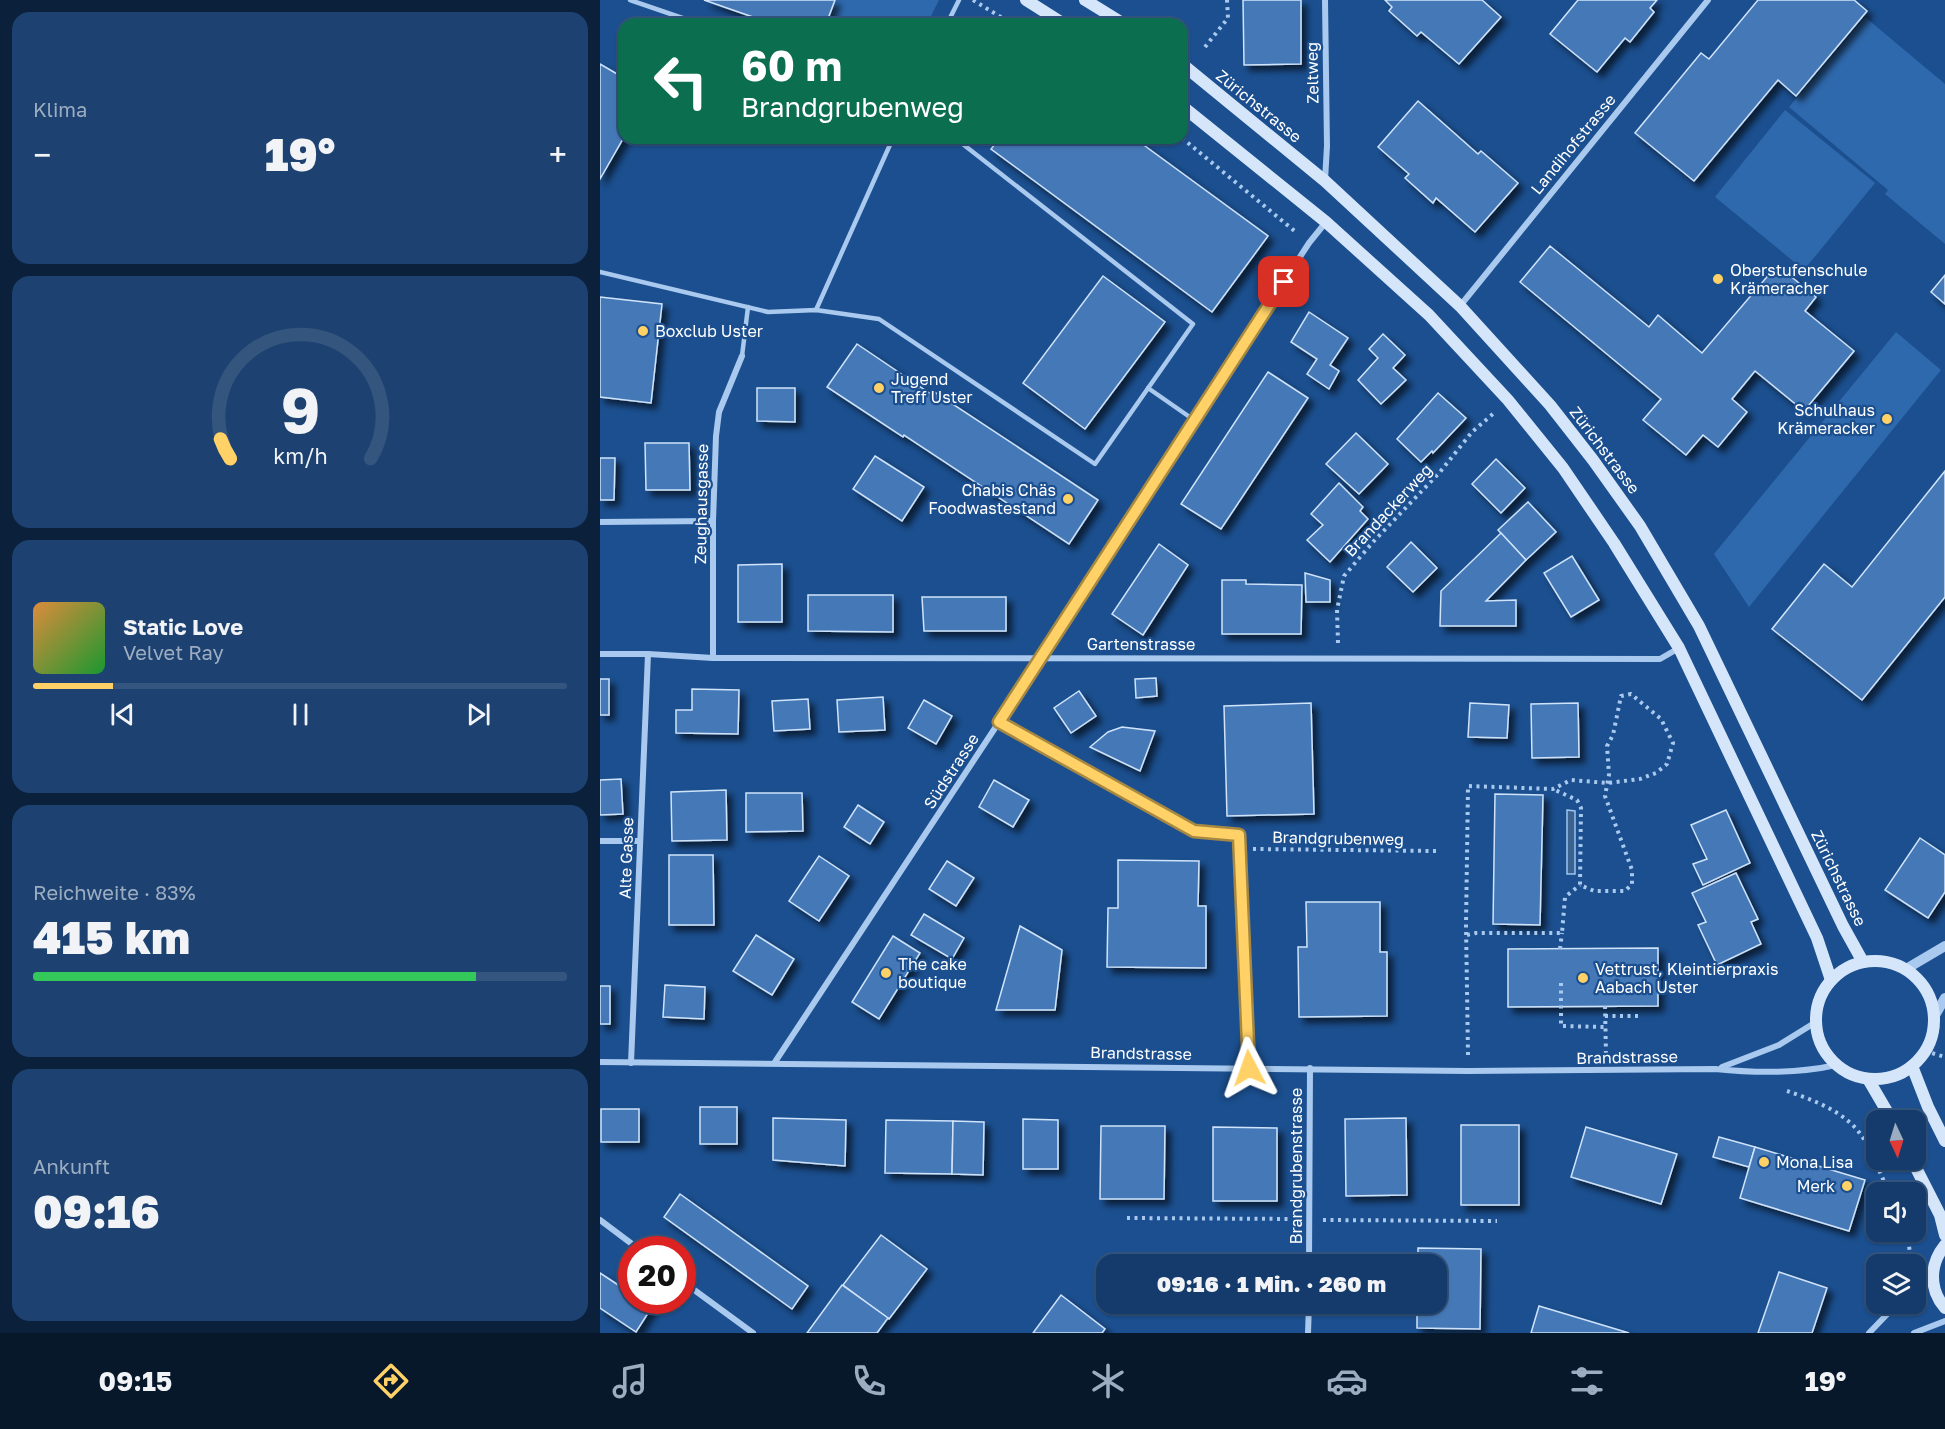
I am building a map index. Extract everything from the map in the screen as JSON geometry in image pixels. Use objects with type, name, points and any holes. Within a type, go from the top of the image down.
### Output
[{"type":"main road","points":[[1026,0],[1054,18]]},
{"type":"main road","points":[[1085,0],[1114,18]]},
{"type":"main road","name":"Zürichstrasse","points":[[1188,69],[1325,181],[1460,306],[1550,405],[1593,460],[1640,526],[1700,626],[1843,927],[1863,962]]},
{"type":"main road","points":[[1188,111],[1326,222],[1429,315],[1508,400],[1563,468],[1614,543],[1679,648],[1817,938],[1831,980]]},
{"type":"main road","points":[[1863,962],[1890,963],[1906,969],[1924,986],[1931,1001],[1934,1017],[1931,1041],[1926,1051],[1912,1066],[1891,1077],[1868,1079],[1856,1076],[1836,1065],[1819,1041],[1816,1022],[1819,999],[1831,980],[1846,968],[1863,962]]},
{"type":"main road","points":[[1912,1066],[1928,1107],[1945,1141]]},
{"type":"main road","points":[[1868,1079],[1886,1110]]},
{"type":"main road","points":[[1917,1170],[1940,1215],[1945,1235]]},
{"type":"main road","points":[[1945,1245],[1937,1257],[1932,1273],[1935,1293],[1945,1308]]},
{"type":"street","name":"Zeltweg","points":[[1325,0],[1327,146],[1325,181]]},
{"type":"street","name":"Landihofstrasse","points":[[1460,306],[1708,0]]},
{"type":"street","name":"Südstrasse","points":[[775,1062],[1310,243],[1326,222]]},
{"type":"street","name":"Zeughausgasse","points":[[713,658],[713,521],[716,436],[719,412],[742,356]]},
{"type":"street","points":[[600,522],[713,521]]},
{"type":"street","name":"Gartenstrasse","points":[[600,654],[713,658],[1660,659],[1679,648]]},
{"type":"street","name":"Alte Gasse","points":[[631,1063],[648,654]]},
{"type":"street","points":[[600,841],[640,841]]},
{"type":"street","points":[[1906,969],[1945,946]]},
{"type":"street","points":[[1934,1017],[1945,998]]},
{"type":"street","name":"Brandstrasse","points":[[1717,1069],[1779,1046],[1816,1022]]},
{"type":"street","name":"Brandstrasse","points":[[600,1062],[775,1062],[1468,1071],[1717,1069],[1748,1072],[1823,1068],[1836,1065]]},
{"type":"street","name":"Brandgrubenstrasse","points":[[1309,1254],[1310,1068]]},
{"type":"street","points":[[600,1220],[621,1236]]},
{"type":"street","points":[[1926,1279],[1932,1273]]},
{"type":"street","points":[[696,1291],[753,1333]]},
{"type":"street","points":[[1308,1333],[1309,1314]]},
{"type":"street","points":[[1869,1333],[1887,1314]]},
{"type":"street","points":[[1914,1333],[1945,1321]]},
{"type":"lane","points":[[630,0],[682,18]]},
{"type":"lane","points":[[950,18],[959,0]]},
{"type":"lane","points":[[816,310],[890,144]]},
{"type":"lane","points":[[600,272],[768,312],[816,310],[879,319],[1095,464],[1193,324],[963,144]]},
{"type":"lane","points":[[742,356],[748,307]]},
{"type":"lane","points":[[1148,388],[1194,420]]},
{"type":"lane","points":[[999,722],[1194,831],[1239,835],[1249,1068]]},
{"type":"path","points":[[973,0],[1002,18]]},
{"type":"path","points":[[1206,47],[1228,18],[1227,0]]},
{"type":"path","points":[[1188,143],[1310,243]]},
{"type":"path","name":"Brandackerweg","points":[[1339,658],[1337,610],[1344,576],[1440,472],[1472,432],[1508,400]]},
{"type":"path","points":[[1553,789],[1571,780],[1608,783],[1640,779],[1656,774],[1667,764],[1673,743],[1661,719],[1632,694],[1621,696],[1613,735],[1608,746],[1610,775],[1608,783],[1605,796],[1632,870],[1632,884],[1625,891],[1608,892],[1594,891],[1580,885]]},
{"type":"path","points":[[1468,1071],[1468,786],[1553,789],[1577,800],[1581,808],[1580,885]]},
{"type":"path","name":"Brandgrubenweg","points":[[1240,849],[1436,851]]},
{"type":"path","points":[[1560,949],[1565,897],[1580,885]]},
{"type":"path","points":[[1467,935],[1476,933],[1562,933]]},
{"type":"path","points":[[1561,983],[1562,1026],[1605,1027]]},
{"type":"path","points":[[1605,1006],[1606,1071]]},
{"type":"path","points":[[1605,1016],[1641,1016]]},
{"type":"path","points":[[1926,1051],[1945,1057]]},
{"type":"path","points":[[1787,1091],[1819,1102],[1847,1120],[1864,1139],[1884,1182]]},
{"type":"shaded area","points":[[835,0],[939,0],[930,18],[828,18]]},
{"type":"shaded area","points":[[1865,17],[1945,84],[1945,244],[1885,194],[1888,190],[1789,107]]},
{"type":"shaded area","points":[[1785,110],[1875,183],[1804,270],[1715,197]]},
{"type":"shaded area","points":[[1896,332],[1941,370],[1749,607],[1714,554]]},
{"type":"shaded area","points":[[1567,810],[1575,811],[1575,874],[1567,874]]},
{"type":"building","points":[[704,0],[835,0],[828,18],[756,18]]},
{"type":"building","points":[[1243,0],[1301,0],[1301,64],[1244,65]]},
{"type":"building","points":[[1385,0],[1482,0],[1501,17],[1459,64],[1421,32],[1417,36],[1389,11],[1392,7]]},
{"type":"building","points":[[1578,0],[1657,0],[1650,8],[1654,12],[1630,42],[1625,38],[1597,72],[1550,34]]},
{"type":"building","points":[[1758,0],[1854,0],[1867,11],[1796,96],[1778,80],[1694,181],[1635,133],[1701,53],[1709,59]]},
{"type":"building","points":[[600,64],[618,74],[618,144],[620,144],[600,179]]},
{"type":"building","points":[[1418,101],[1478,154],[1481,151],[1518,183],[1475,232],[1436,198],[1433,203],[1405,178],[1409,174],[1378,147]]},
{"type":"building","points":[[995,144],[1142,144],[1268,236],[1212,312],[991,149]]},
{"type":"building","points":[[1550,246],[1649,327],[1658,315],[1702,353],[1777,265],[1816,297],[1805,311],[1854,351],[1804,411],[1755,371],[1732,399],[1747,412],[1718,447],[1703,435],[1686,455],[1643,420],[1661,399],[1520,282]]},
{"type":"building","points":[[1945,275],[1945,304],[1931,292]]},
{"type":"building","points":[[1103,276],[1165,322],[1085,429],[1023,383]]},
{"type":"building","points":[[600,297],[662,304],[651,403],[600,397]]},
{"type":"building","points":[[1309,312],[1348,338],[1330,365],[1339,371],[1329,389],[1307,374],[1317,359],[1291,342]]},
{"type":"building","points":[[1383,334],[1405,355],[1393,368],[1406,380],[1381,404],[1358,380],[1378,358],[1369,349]]},
{"type":"building","points":[[857,344],[931,394],[933,391],[1098,500],[1069,544],[827,387]]},
{"type":"building","points":[[1268,372],[1308,398],[1221,529],[1181,504]]},
{"type":"building","points":[[757,388],[795,388],[795,422],[757,421]]},
{"type":"building","points":[[1438,393],[1466,418],[1433,453],[1432,451],[1421,462],[1397,439]]},
{"type":"building","points":[[1356,433],[1388,464],[1359,494],[1326,464]]},
{"type":"building","points":[[645,443],[689,443],[690,490],[646,490]]},
{"type":"building","points":[[875,456],[924,487],[902,521],[853,489]]},
{"type":"building","points":[[600,458],[615,458],[614,500],[600,500]]},
{"type":"building","points":[[1496,459],[1525,488],[1501,513],[1472,484]]},
{"type":"building","points":[[1945,471],[1945,597],[1862,700],[1772,629],[1824,564],[1852,587]]},
{"type":"building","points":[[1339,483],[1363,507],[1360,511],[1368,519],[1330,562],[1307,540],[1323,525],[1311,514]]},
{"type":"building","points":[[1528,502],[1556,532],[1526,560],[1498,530]]},
{"type":"building","points":[[1501,533],[1526,560],[1486,601],[1516,600],[1516,626],[1440,626],[1441,591]]},
{"type":"building","points":[[1411,542],[1437,568],[1413,592],[1387,567]]},
{"type":"building","points":[[1159,544],[1188,565],[1143,635],[1112,614]]},
{"type":"building","points":[[1572,556],[1599,600],[1571,617],[1544,573]]},
{"type":"building","points":[[782,564],[782,622],[738,622],[738,565]]},
{"type":"building","points":[[1305,573],[1330,580],[1330,602],[1306,602]]},
{"type":"building","points":[[1222,580],[1246,580],[1246,584],[1302,585],[1301,634],[1222,634]]},
{"type":"building","points":[[808,595],[893,595],[893,632],[808,631]]},
{"type":"building","points":[[922,597],[1006,597],[1006,631],[924,631]]},
{"type":"building","points":[[1156,678],[1157,696],[1136,698],[1135,679]]},
{"type":"building","points":[[600,679],[609,679],[609,715],[600,715]]},
{"type":"building","points":[[692,689],[739,690],[738,734],[676,733],[676,710],[692,710]]},
{"type":"building","points":[[1079,691],[1096,716],[1071,733],[1054,708]]},
{"type":"building","points":[[883,697],[885,730],[839,732],[837,700]]},
{"type":"building","points":[[808,699],[810,729],[774,731],[772,701]]},
{"type":"building","points":[[924,700],[952,716],[936,744],[908,728]]},
{"type":"building","points":[[1311,703],[1314,814],[1227,816],[1224,706]]},
{"type":"building","points":[[1470,703],[1509,705],[1507,738],[1468,737]]},
{"type":"building","points":[[1578,703],[1579,757],[1532,758],[1531,704]]},
{"type":"building","points":[[1122,727],[1155,731],[1140,771],[1090,747],[1108,732]]},
{"type":"building","points":[[621,779],[623,814],[600,815],[600,780]]},
{"type":"building","points":[[994,780],[1029,800],[1013,827],[979,807]]},
{"type":"building","points":[[726,790],[727,840],[672,841],[671,792]]},
{"type":"building","points":[[746,793],[802,793],[803,831],[746,832]]},
{"type":"building","points":[[1495,794],[1543,795],[1540,925],[1493,924]]},
{"type":"building","points":[[858,805],[884,822],[870,844],[844,827]]},
{"type":"building","points":[[1726,810],[1750,863],[1703,885],[1693,864],[1707,859],[1691,825]]},
{"type":"building","points":[[1920,838],[1945,855],[1945,892],[1928,918],[1885,890]]},
{"type":"building","points":[[669,855],[713,855],[714,925],[669,925]]},
{"type":"building","points":[[819,856],[849,876],[819,921],[789,901]]},
{"type":"building","points":[[1118,860],[1199,861],[1198,906],[1206,906],[1206,968],[1107,967],[1108,908],[1118,908]]},
{"type":"building","points":[[947,861],[974,878],[956,906],[929,889]]},
{"type":"building","points":[[1736,873],[1758,919],[1751,922],[1761,944],[1717,965],[1698,925],[1706,922],[1692,893]]},
{"type":"building","points":[[1306,902],[1380,902],[1380,952],[1387,952],[1387,1016],[1299,1017],[1298,947],[1307,947]]},
{"type":"building","points":[[924,914],[964,938],[952,959],[911,935]]},
{"type":"building","points":[[1020,926],[1062,950],[1055,1010],[996,1010]]},
{"type":"building","points":[[756,935],[794,959],[772,995],[733,971]]},
{"type":"building","points":[[893,936],[920,953],[879,1019],[852,1002]]},
{"type":"building","name":"Vettrust, Kleintierpraxis Aabach Uster","points":[[1658,948],[1658,1006],[1508,1007],[1508,949]]},
{"type":"building","points":[[665,985],[705,987],[704,1019],[663,1017]]},
{"type":"building","points":[[600,986],[610,986],[610,1024],[600,1024]]},
{"type":"building","points":[[700,1107],[737,1107],[737,1144],[700,1144]]},
{"type":"building","points":[[601,1109],[639,1109],[639,1142],[601,1142]]},
{"type":"building","points":[[773,1118],[846,1120],[845,1166],[773,1160]]},
{"type":"building","points":[[1406,1118],[1407,1195],[1346,1196],[1345,1119]]},
{"type":"building","points":[[1023,1119],[1058,1120],[1058,1169],[1023,1169]]},
{"type":"building","points":[[886,1120],[953,1121],[952,1174],[885,1173]]},
{"type":"building","points":[[953,1121],[984,1122],[983,1175],[952,1174]]},
{"type":"building","points":[[1461,1125],[1519,1125],[1519,1205],[1461,1205]]},
{"type":"building","points":[[1101,1126],[1165,1126],[1164,1199],[1100,1199]]},
{"type":"building","points":[[1213,1127],[1277,1128],[1277,1201],[1213,1201]]},
{"type":"building","points":[[1586,1127],[1677,1154],[1661,1204],[1571,1177]]},
{"type":"building","points":[[1719,1137],[1755,1147],[1749,1167],[1713,1157]]},
{"type":"building","points":[[1755,1147],[1865,1180],[1849,1231],[1740,1198]]},
{"type":"building","points":[[680,1194],[808,1286],[792,1309],[696,1240],[696,1236],[690,1236],[664,1217]]},
{"type":"building","points":[[881,1235],[927,1269],[889,1319],[843,1285]]},
{"type":"building","points":[[1418,1248],[1481,1249],[1480,1329],[1417,1328],[1417,1314],[1447,1314],[1447,1254],[1418,1254]]},
{"type":"building","points":[[1779,1272],[1827,1288],[1812,1333],[1758,1333]]},
{"type":"building","points":[[600,1273],[618,1285],[618,1314],[648,1314],[636,1332],[600,1308]]},
{"type":"building","points":[[842,1285],[888,1318],[877,1333],[807,1333]]},
{"type":"building","points":[[1061,1295],[1105,1329],[1102,1333],[1033,1333]]},
{"type":"building","points":[[1539,1306],[1629,1333],[1531,1333]]},
{"type":"place","name":"Oberstufenschule Krämeracher","points":[[1718,279]]},
{"type":"place","name":"Boxclub Uster","points":[[643,331]]},
{"type":"place","name":"Jugend Treff Uster","points":[[879,388]]},
{"type":"place","name":"Schulhaus Krämeracker","points":[[1887,419]]},
{"type":"place","name":"Chabis Chäs Foodwastestand","points":[[1068,499]]},
{"type":"place","name":"The cake boutique","points":[[886,973]]},
{"type":"place","name":"Vettrust, Kleintierpraxis Aabach Uster","points":[[1583,978]]},
{"type":"place","name":"Mona Lisa","points":[[1764,1162]]},
{"type":"place","name":"Merk","points":[[1847,1186]]},
{"type":"route","points":[[1249,1068],[1239,835],[1194,831],[999,722],[1284,282]]}]
